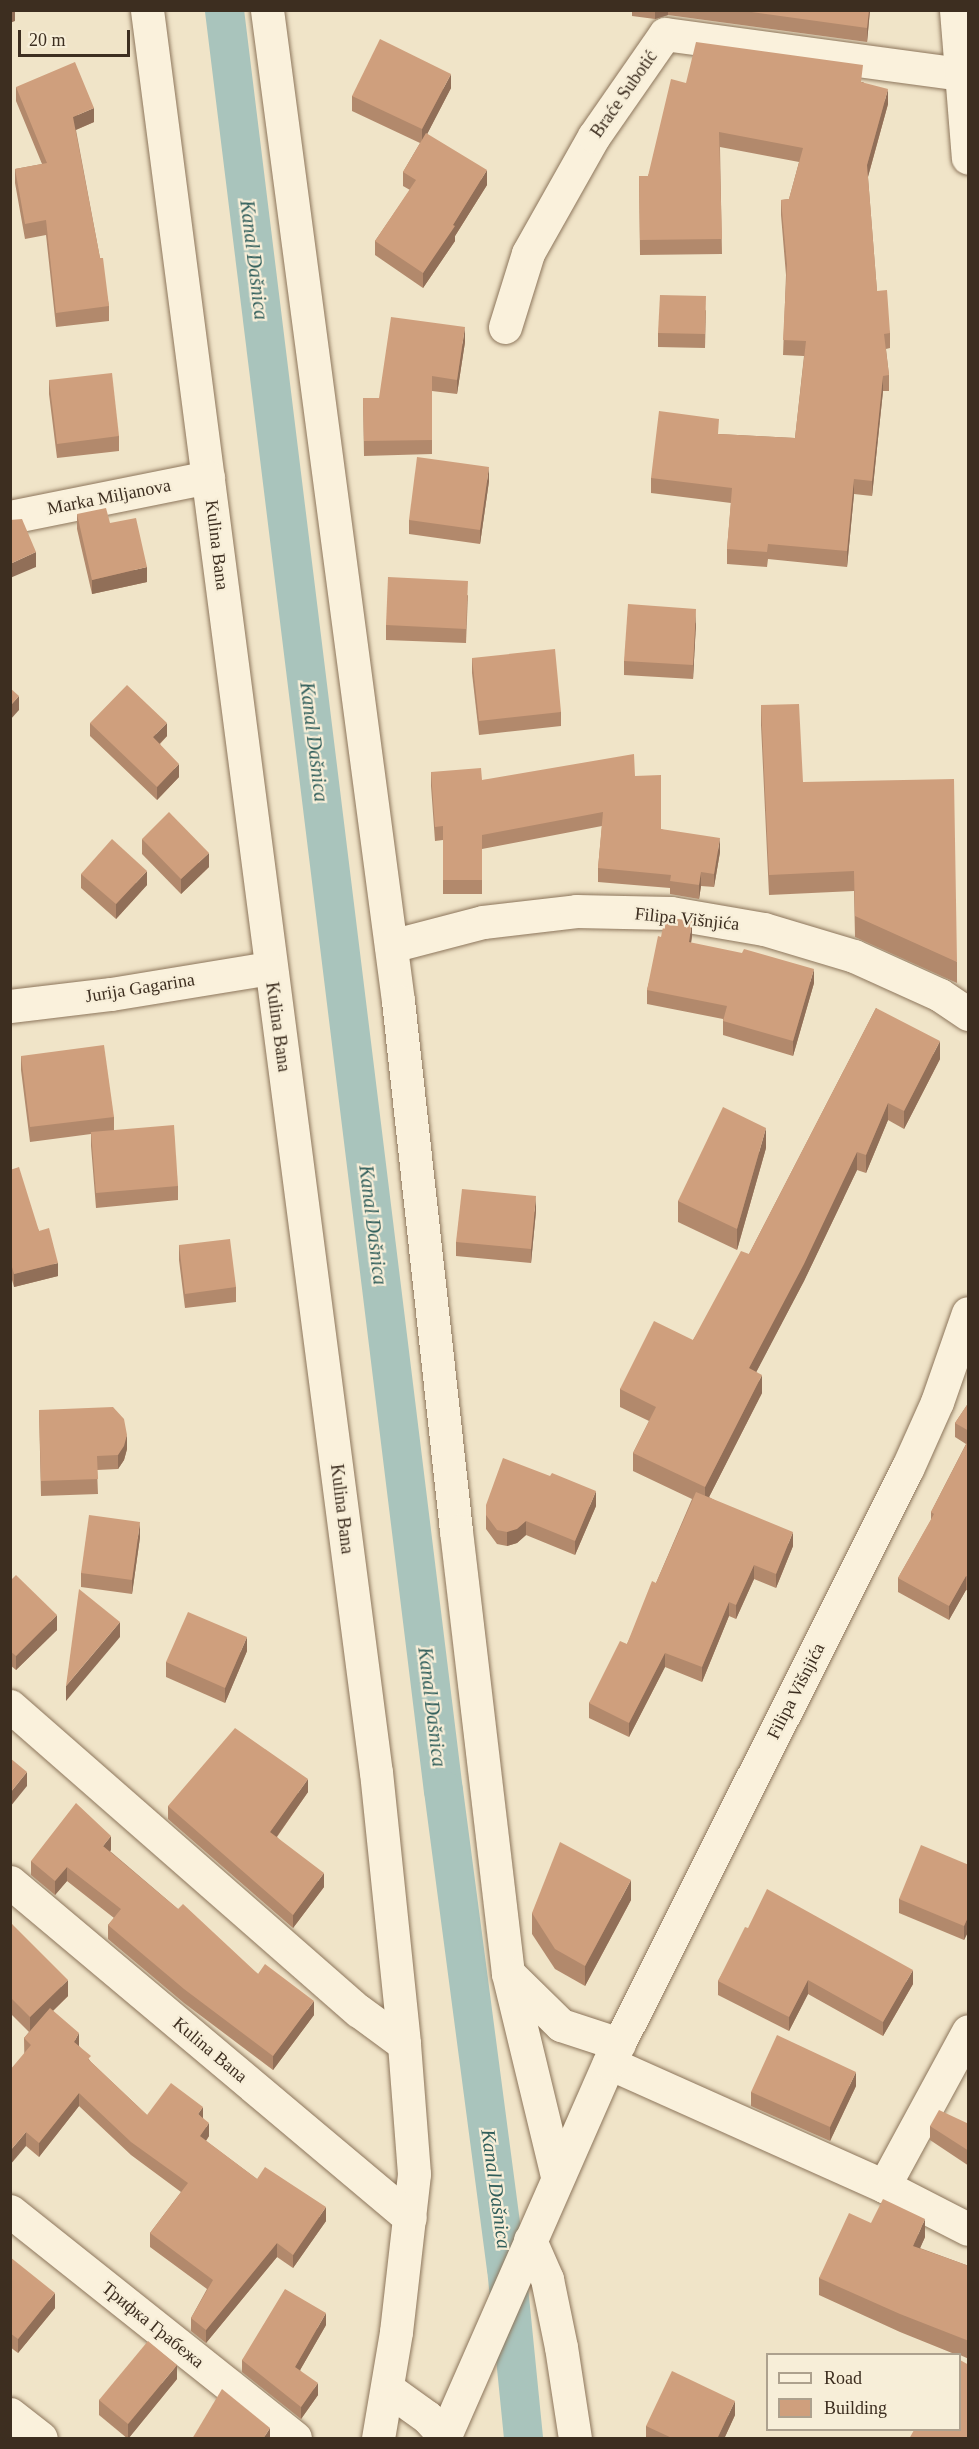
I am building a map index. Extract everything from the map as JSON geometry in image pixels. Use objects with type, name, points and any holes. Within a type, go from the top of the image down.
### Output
[{"type":"street","name":"Kulina Bana","points":[[147,10],[269,968],[376,1772],[404,2044],[414,2174],[388,2389],[378,2439]]},
{"type":"street","points":[[267,10],[391,946],[508,1973],[558,2176]]},
{"type":"street","points":[[956,10],[969,158]]},
{"type":"street","name":"Braće Subotić","points":[[505,327],[528,253],[594,136],[665,34],[961,74]]},
{"type":"street","name":"Marka Miljanova","points":[[10,517],[208,477]]},
{"type":"street","name":"Filipa Višnjića","points":[[391,946],[483,922],[576,911],[671,914],[764,929],[854,956],[940,995],[969,1014]]},
{"type":"street","name":"Jurija Gagarina","points":[[10,1006],[111,994],[269,968]]},
{"type":"street","name":"Filipa Višnjića","points":[[445,2438],[558,2176],[614,2054],[907,1469],[937,1402],[969,1313]]},
{"type":"street","points":[[10,1706],[359,2011],[404,2044]]},
{"type":"street","name":"Kulina Bana","points":[[10,1882],[410,2218]]},
{"type":"street","points":[[508,1973],[561,2025],[614,2054],[969,2229]]},
{"type":"street","points":[[884,2186],[969,2031]]},
{"type":"street","name":"Трифка Грабежа","points":[[10,2211],[295,2439]]},
{"type":"street","points":[[530,2240],[548,2279],[575,2439]]},
{"type":"street","points":[[388,2389],[414,2406],[445,2438]]},
{"type":"street","points":[[10,2414],[41,2439]]},
{"type":"building","points":[[737,10],[869,10],[867,28]]},
{"type":"building","points":[[380,39],[451,74],[422,129],[352,96]]},
{"type":"building","points":[[696,42],[863,65],[861,82],[888,89],[867,165],[877,291],[887,290],[890,333],[884,334],[889,375],[883,376],[872,481],[854,479],[847,551],[768,544],[767,552],[727,549],[732,488],[651,478],[659,411],[719,419],[718,434],[795,438],[806,341],[783,340],[787,265],[781,200],[789,199],[803,148],[719,132],[722,239],[640,240],[639,176],[648,176],[671,79],[686,83]]},
{"type":"building","points":[[75,62],[94,108],[73,117],[100,258],[103,258],[109,306],[56,313],[46,220],[25,224],[15,169],[47,163],[16,87]]},
{"type":"building","points":[[426,133],[487,170],[453,225],[455,226],[423,273],[375,241],[416,180],[403,172]]},
{"type":"building","points":[[660,295],[706,296],[705,334],[658,333]]},
{"type":"building","points":[[391,317],[465,327],[457,380],[432,376],[432,440],[364,441],[363,398],[379,398]]},
{"type":"building","points":[[112,373],[119,436],[57,444],[49,380]]},
{"type":"building","points":[[417,457],[489,467],[480,530],[409,520]]},
{"type":"building","points":[[106,508],[110,523],[136,518],[147,567],[92,580],[77,514]]},
{"type":"building","points":[[22,519],[36,552],[10,564],[10,520]]},
{"type":"building","points":[[388,577],[468,581],[466,629],[386,625]]},
{"type":"building","points":[[628,604],[696,609],[693,665],[624,661]]},
{"type":"building","points":[[555,649],[561,712],[479,721],[472,658]]},
{"type":"building","points":[[127,685],[167,723],[153,737],[179,764],[157,787],[90,723]]},
{"type":"building","points":[[10,688],[19,696],[10,706]]},
{"type":"building","points":[[799,704],[803,782],[954,779],[957,962],[855,916],[854,871],[769,875],[761,705]]},
{"type":"building","points":[[634,754],[635,776],[661,775],[661,829],[720,838],[714,874],[701,872],[699,885],[670,881],[671,875],[598,868],[603,812],[482,835],[482,880],[443,880],[443,826],[435,827],[431,772],[481,768],[482,780]]},
{"type":"building","points":[[169,812],[209,853],[181,879],[142,839]]},
{"type":"building","points":[[112,839],[147,871],[116,904],[81,874]]},
{"type":"building","points":[[665,917],[692,921],[689,942],[742,953],[744,949],[814,969],[793,1041],[723,1021],[727,1006],[647,990],[658,936],[661,937]]},
{"type":"building","points":[[876,1008],[940,1041],[904,1111],[888,1103],[866,1155],[857,1152],[804,1264],[749,1368],[762,1375],[705,1487],[633,1453],[656,1407],[620,1389],[654,1321],[693,1340],[741,1251],[749,1254]]},
{"type":"building","points":[[104,1045],[114,1117],[30,1127],[21,1056]]},
{"type":"building","points":[[723,1107],[766,1128],[737,1229],[678,1201]]},
{"type":"building","points":[[174,1125],[178,1186],[96,1193],[91,1132]]},
{"type":"building","points":[[19,1167],[39,1231],[49,1228],[58,1263],[14,1274],[10,1260],[10,1170]]},
{"type":"building","points":[[462,1189],[536,1196],[531,1249],[456,1242]]},
{"type":"building","points":[[230,1239],[236,1287],[185,1294],[179,1245]]},
{"type":"building","points":[[969,1402],[969,1431],[955,1423]]},
{"type":"building","points":[[113,1407],[124,1419],[127,1435],[118,1455],[97,1456],[98,1479],[41,1481],[39,1410]]},
{"type":"building","points":[[969,1439],[969,1577],[966,1576],[949,1606],[898,1578],[934,1514],[931,1512]]},
{"type":"building","points":[[503,1458],[550,1476],[552,1473],[596,1491],[575,1541],[526,1521],[517,1529],[507,1532],[497,1530],[486,1515],[486,1505]]},
{"type":"building","points":[[696,1492],[793,1532],[776,1574],[754,1565],[736,1605],[729,1602],[702,1667],[665,1653],[629,1723],[589,1703],[620,1641],[627,1644],[652,1581],[656,1583]]},
{"type":"building","points":[[89,1515],[140,1522],[132,1580],[81,1573]]},
{"type":"building","points":[[16,1575],[57,1615],[16,1656],[10,1651],[10,1581]]},
{"type":"building","points":[[79,1589],[120,1622],[66,1686]]},
{"type":"building","points":[[188,1612],[247,1637],[225,1688],[166,1662]]},
{"type":"building","points":[[235,1728],[308,1779],[270,1832],[324,1873],[293,1915],[168,1806]]},
{"type":"building","points":[[10,1758],[27,1772],[10,1793]]},
{"type":"building","points":[[76,1803],[111,1836],[103,1846],[178,1909],[183,1904],[258,1974],[265,1964],[314,2001],[273,2056],[184,1989],[108,1925],[121,1909],[67,1867],[55,1881],[31,1861]]},
{"type":"building","points":[[560,1842],[631,1880],[585,1966],[555,1949],[532,1913]]},
{"type":"building","points":[[921,1845],[969,1865],[969,1915],[964,1926],[899,1899]]},
{"type":"building","points":[[767,1889],[913,1970],[883,2022],[808,1980],[789,2017],[718,1981]]},
{"type":"building","points":[[10,1922],[68,1980],[30,2017],[10,1997]]},
{"type":"building","points":[[50,2008],[79,2033],[74,2042],[91,2056],[88,2059],[147,2115],[171,2083],[203,2107],[198,2114],[209,2123],[200,2136],[257,2179],[265,2167],[326,2207],[293,2255],[277,2243],[206,2330],[191,2318],[213,2280],[150,2233],[188,2183],[131,2142],[79,2093],[39,2143],[26,2132],[10,2151],[10,2070],[31,2045],[24,2038]]},
{"type":"building","points":[[777,2035],[856,2072],[830,2127],[751,2092]]},
{"type":"building","points":[[939,2110],[969,2124],[969,2151],[930,2126]]},
{"type":"building","points":[[883,2199],[925,2219],[913,2246],[969,2266],[969,2341],[900,2314],[819,2278],[849,2213],[871,2223]]},
{"type":"building","points":[[10,2257],[55,2293],[18,2339],[10,2333]]},
{"type":"building","points":[[285,2289],[326,2313],[295,2367],[318,2383],[301,2407],[242,2360]]},
{"type":"building","points":[[148,2341],[177,2365],[128,2424],[99,2400]]},
{"type":"building","points":[[961,2361],[969,2365],[969,2439],[909,2439],[913,2431],[961,2431]]},
{"type":"building","points":[[672,2371],[735,2401],[717,2439],[674,2439],[646,2426]]},
{"type":"building","points":[[222,2389],[270,2428],[263,2439],[192,2439]]},
{"type":"waterway","name":"Kanal Dašnica","points":[[224,10],[443,1790],[506,2267],[523,2438]]}]
